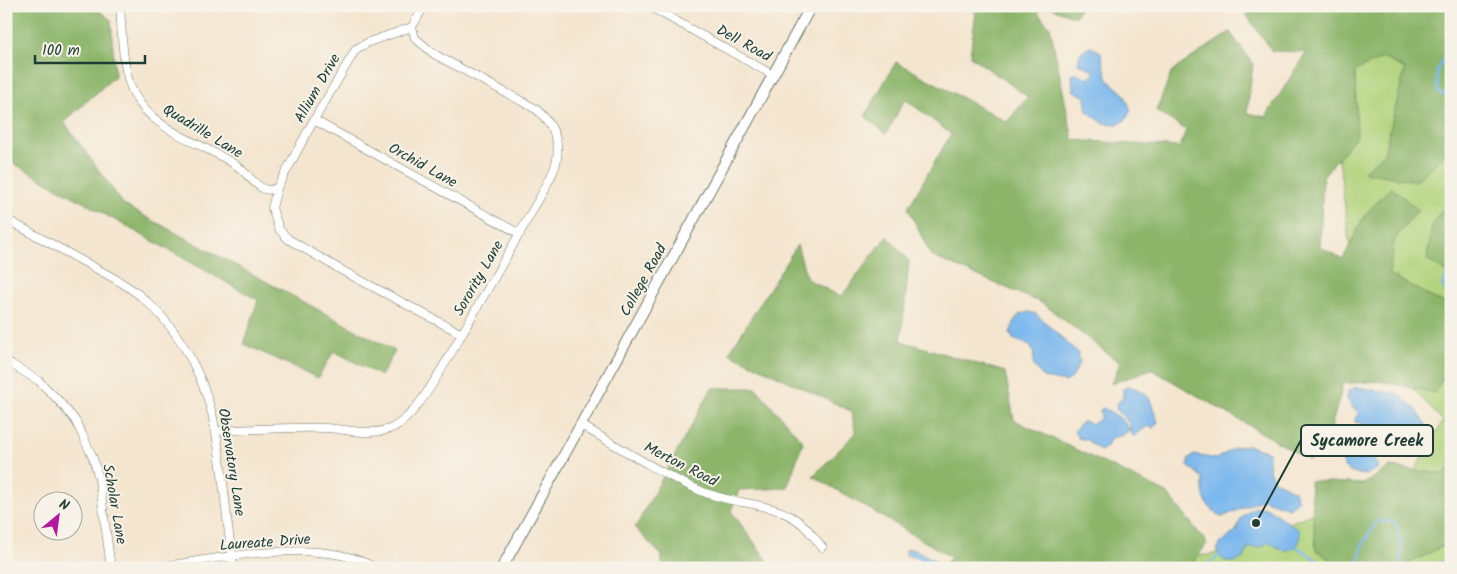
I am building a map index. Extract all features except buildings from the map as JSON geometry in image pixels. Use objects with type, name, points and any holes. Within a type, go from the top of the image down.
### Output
[{"type":"street","name":"Quadrille Lane","points":[[120,6],[126,76],[139,104],[149,115],[178,134],[238,166],[264,189],[277,188]]},
{"type":"street","points":[[412,27],[424,6]]},
{"type":"street","name":"Dell Road","points":[[649,6],[773,75]]},
{"type":"street","name":"College Road","points":[[502,568],[811,6]]},
{"type":"street","name":"Allium Drive","points":[[277,188],[356,49],[369,42],[412,27]]},
{"type":"street","name":"Sorority Lane","points":[[216,431],[283,427],[328,428],[372,432],[390,429],[404,420],[419,404],[437,376],[520,234],[553,172],[557,160],[557,146],[554,132],[546,118],[536,109],[434,54],[415,38],[412,27]]},
{"type":"street","name":"Orchid Lane","points":[[314,120],[520,234]]},
{"type":"street","points":[[277,188],[272,208],[279,229],[288,239],[343,271],[462,334]]},
{"type":"street","name":"Observatory Lane","points":[[6,219],[119,281],[143,298],[173,330],[195,368],[205,390],[216,431],[234,568]]},
{"type":"street","name":"Scholar Lane","points":[[6,361],[38,381],[75,420],[93,458],[99,479],[111,568]]},
{"type":"street","name":"Merton Road","points":[[581,425],[701,491],[731,501],[759,505],[792,517],[803,525],[822,547]]},
{"type":"street","name":"Laureate Drive","points":[[154,568],[270,552],[320,552],[352,557],[366,562],[375,568]]},
{"type":"green space","points":[[6,6],[94,6],[111,20],[115,76],[64,122],[124,205],[395,351],[381,376],[334,351],[318,378],[244,344],[258,300],[6,159]]},
{"type":"green space","points":[[964,6],[1042,6],[1038,13],[1050,27],[1073,140],[1180,147],[1186,130],[1156,111],[1172,71],[1230,32],[1253,64],[1247,113],[1266,117],[1306,52],[1272,51],[1245,13],[1250,6],[1341,6],[1342,8],[1345,6],[1451,6],[1451,152],[1449,151],[1416,181],[1363,172],[1384,153],[1405,69],[1383,58],[1355,71],[1357,135],[1323,176],[1320,247],[1343,259],[1364,216],[1391,187],[1418,210],[1395,239],[1389,274],[1451,306],[1451,363],[1435,393],[1380,381],[1343,384],[1326,447],[1309,460],[1151,369],[1111,384],[1120,363],[1042,303],[931,256],[908,208],[951,134],[905,99],[886,134],[865,116],[896,62],[1007,122],[1028,97],[970,56],[976,12]]},
{"type":"green space","points":[[1047,6],[1080,6],[1075,17]]},
{"type":"green space","points":[[1313,6],[1451,6],[1451,568],[1145,568],[1160,557],[1211,555],[1414,472],[1443,421],[1360,332],[1340,167],[1316,12]]},
{"type":"green space","points":[[1451,198],[1451,275],[1427,260],[1432,224]]},
{"type":"green space","points":[[887,236],[909,261],[901,341],[1005,372],[1014,420],[1167,493],[1207,543],[1190,568],[941,568],[951,557],[813,476],[856,433],[851,411],[729,353],[797,245],[807,279],[841,297]]},
{"type":"green space","points":[[712,388],[756,388],[803,442],[787,488],[739,490],[731,511],[773,568],[662,568],[662,556],[635,528]]},
{"type":"green space","points":[[1451,466],[1451,542],[1400,568],[1348,568],[1337,565],[1316,550],[1310,481],[1364,484],[1390,467],[1444,474]]},
{"type":"water","points":[[1090,47],[1100,51],[1108,80],[1124,94],[1131,110],[1125,120],[1117,125],[1103,123],[1087,111],[1085,97],[1073,90],[1072,75],[1077,73],[1088,79],[1094,74],[1093,70],[1078,63],[1080,53]]},
{"type":"water","points":[[1029,312],[1036,314],[1078,353],[1080,362],[1072,378],[1065,382],[1044,378],[1033,365],[1034,352],[1029,345],[1013,339],[1010,333],[1015,320],[1020,314]]},
{"type":"water","points":[[1129,386],[1147,395],[1158,422],[1153,428],[1148,426],[1135,437],[1130,433],[1130,424],[1116,409],[1117,403],[1123,398],[1123,389]]},
{"type":"water","points":[[1356,387],[1398,394],[1416,409],[1429,429],[1425,442],[1403,452],[1365,424],[1355,422],[1359,412],[1353,408],[1347,399],[1348,391]]},
{"type":"water","points":[[1103,408],[1115,414],[1129,430],[1123,435],[1110,438],[1107,447],[1101,451],[1087,440],[1078,438],[1074,431],[1083,421],[1093,424],[1101,418],[1100,410]]},
{"type":"water","points":[[1345,434],[1355,437],[1360,442],[1365,452],[1375,460],[1378,468],[1366,475],[1352,473],[1344,467],[1342,457],[1334,444]]},
{"type":"water","points":[[1247,445],[1269,452],[1269,470],[1274,480],[1294,491],[1298,501],[1289,508],[1263,499],[1222,517],[1208,505],[1203,491],[1203,478],[1188,466],[1189,458],[1195,455],[1216,459],[1234,448]]},
{"type":"water","points":[[1266,507],[1299,530],[1298,544],[1285,551],[1268,542],[1262,547],[1248,548],[1244,558],[1240,560],[1225,561],[1217,550],[1220,544],[1236,531],[1242,517],[1253,508]]},
{"type":"water","points":[[913,549],[935,560],[935,565],[932,568],[928,567],[923,560],[906,555],[906,550]]},
{"type":"waterway","points":[[1451,46],[1437,70],[1438,93],[1451,96]]},
{"type":"waterway","points":[[1451,268],[1442,285],[1451,298]]},
{"type":"waterway","points":[[1451,389],[1449,392],[1451,400]]},
{"type":"waterway","points":[[1357,568],[1362,545],[1377,521],[1395,522],[1402,545],[1401,568]]},
{"type":"waterway","points":[[1294,545],[1317,560],[1314,568]]},
{"type":"waterway","points":[[1205,568],[1221,554]]},
{"type":"waterway","points":[[1426,568],[1451,559]]},
{"type":"place","name":"Sycamore Creek","points":[[1256,523]]}]
